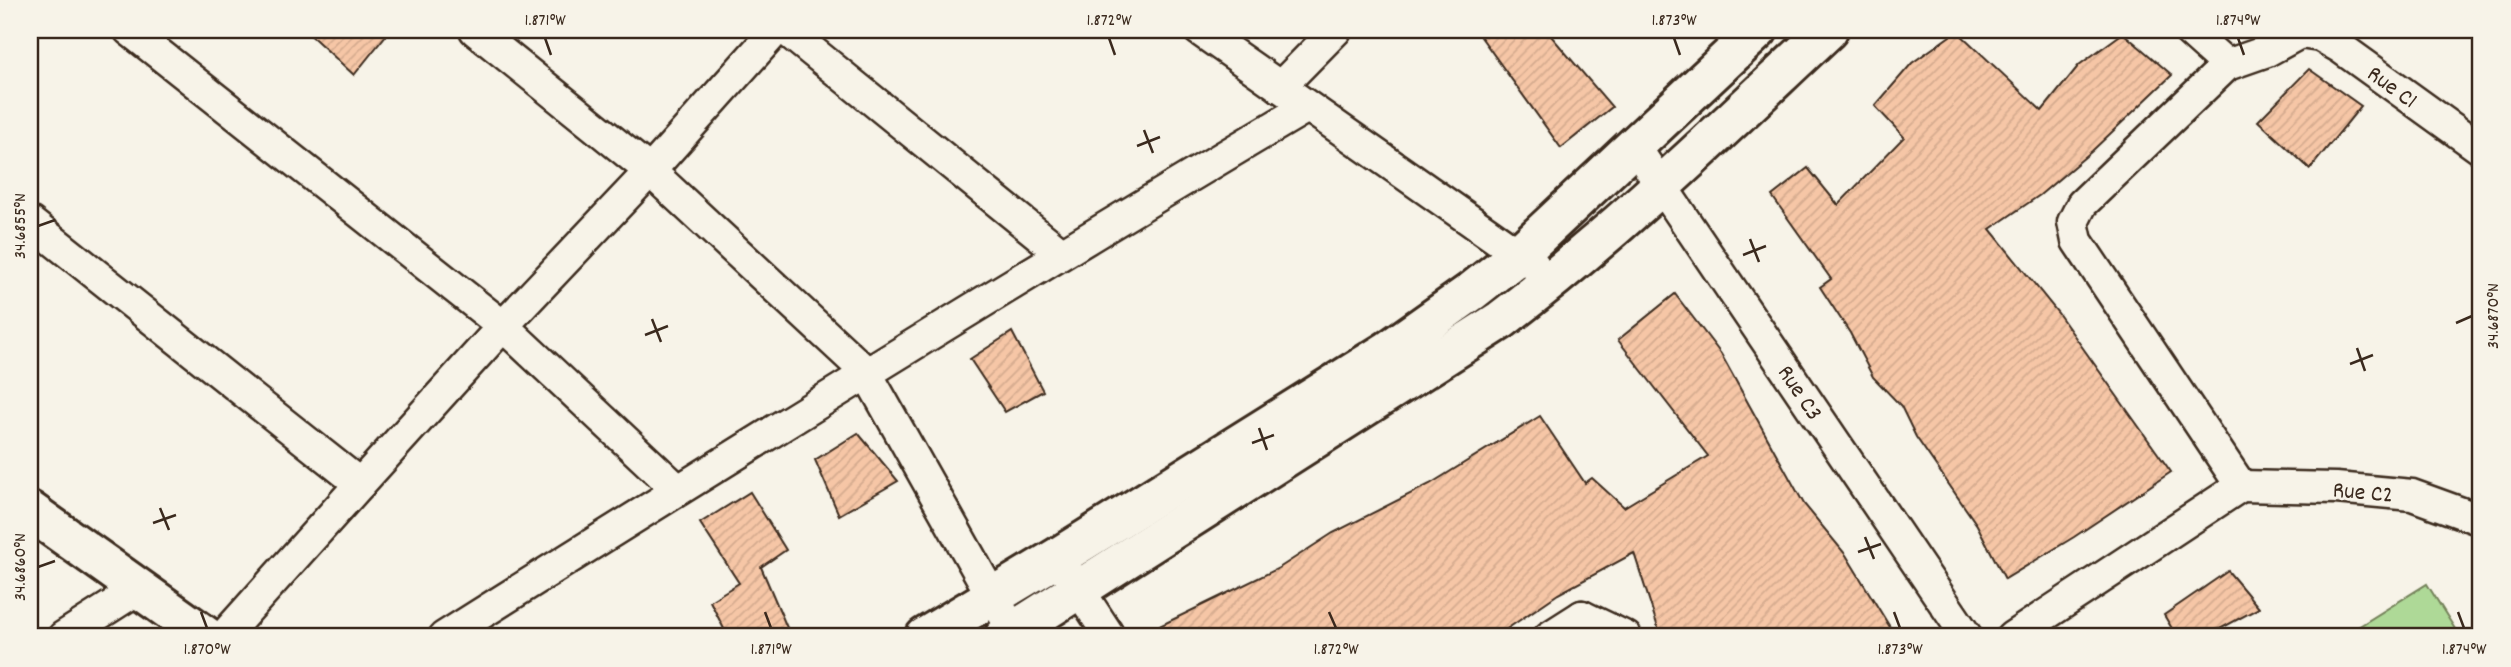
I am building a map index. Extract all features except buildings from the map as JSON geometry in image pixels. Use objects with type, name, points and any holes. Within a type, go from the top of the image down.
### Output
[{"type":"main road","points":[[926,637],[1389,350],[1518,255],[1758,30]]},
{"type":"main road","points":[[1009,634],[1500,320],[1554,279],[1662,186],[1828,30]]},
{"type":"main road","points":[[30,512],[207,637]]},
{"type":"street","points":[[129,30],[503,326],[677,490]]},
{"type":"street","points":[[475,30],[650,172],[866,372],[992,596],[1009,634]]},
{"type":"street","points":[[223,637],[503,326],[650,172],[776,30]]},
{"type":"street","points":[[786,30],[1061,253]]},
{"type":"street","points":[[1199,30],[1554,279]]},
{"type":"street","points":[[2012,637],[2241,486],[2077,240],[2073,222],[2082,204],[2227,65],[2188,30]]},
{"type":"street","name":"Rue C1","points":[[2227,65],[2267,51],[2300,33],[2320,36],[2341,48],[2481,149]]},
{"type":"street","points":[[1280,87],[1324,34]]},
{"type":"street","points":[[444,637],[866,372],[1307,107]]},
{"type":"street","name":"Rue C3","points":[[1635,147],[1967,637]]},
{"type":"street","points":[[30,222],[360,484]]},
{"type":"street","name":"Rue C2","points":[[2241,486],[2336,488],[2412,495],[2481,520]]},
{"type":"street","points":[[1058,557],[1110,637]]},
{"type":"street","points":[[63,637],[138,589]]},
{"type":"street","points":[[1549,637],[1591,627],[1626,637]]},
{"type":"green space","points":[[2427,584],[2460,637],[2342,637]]}]
